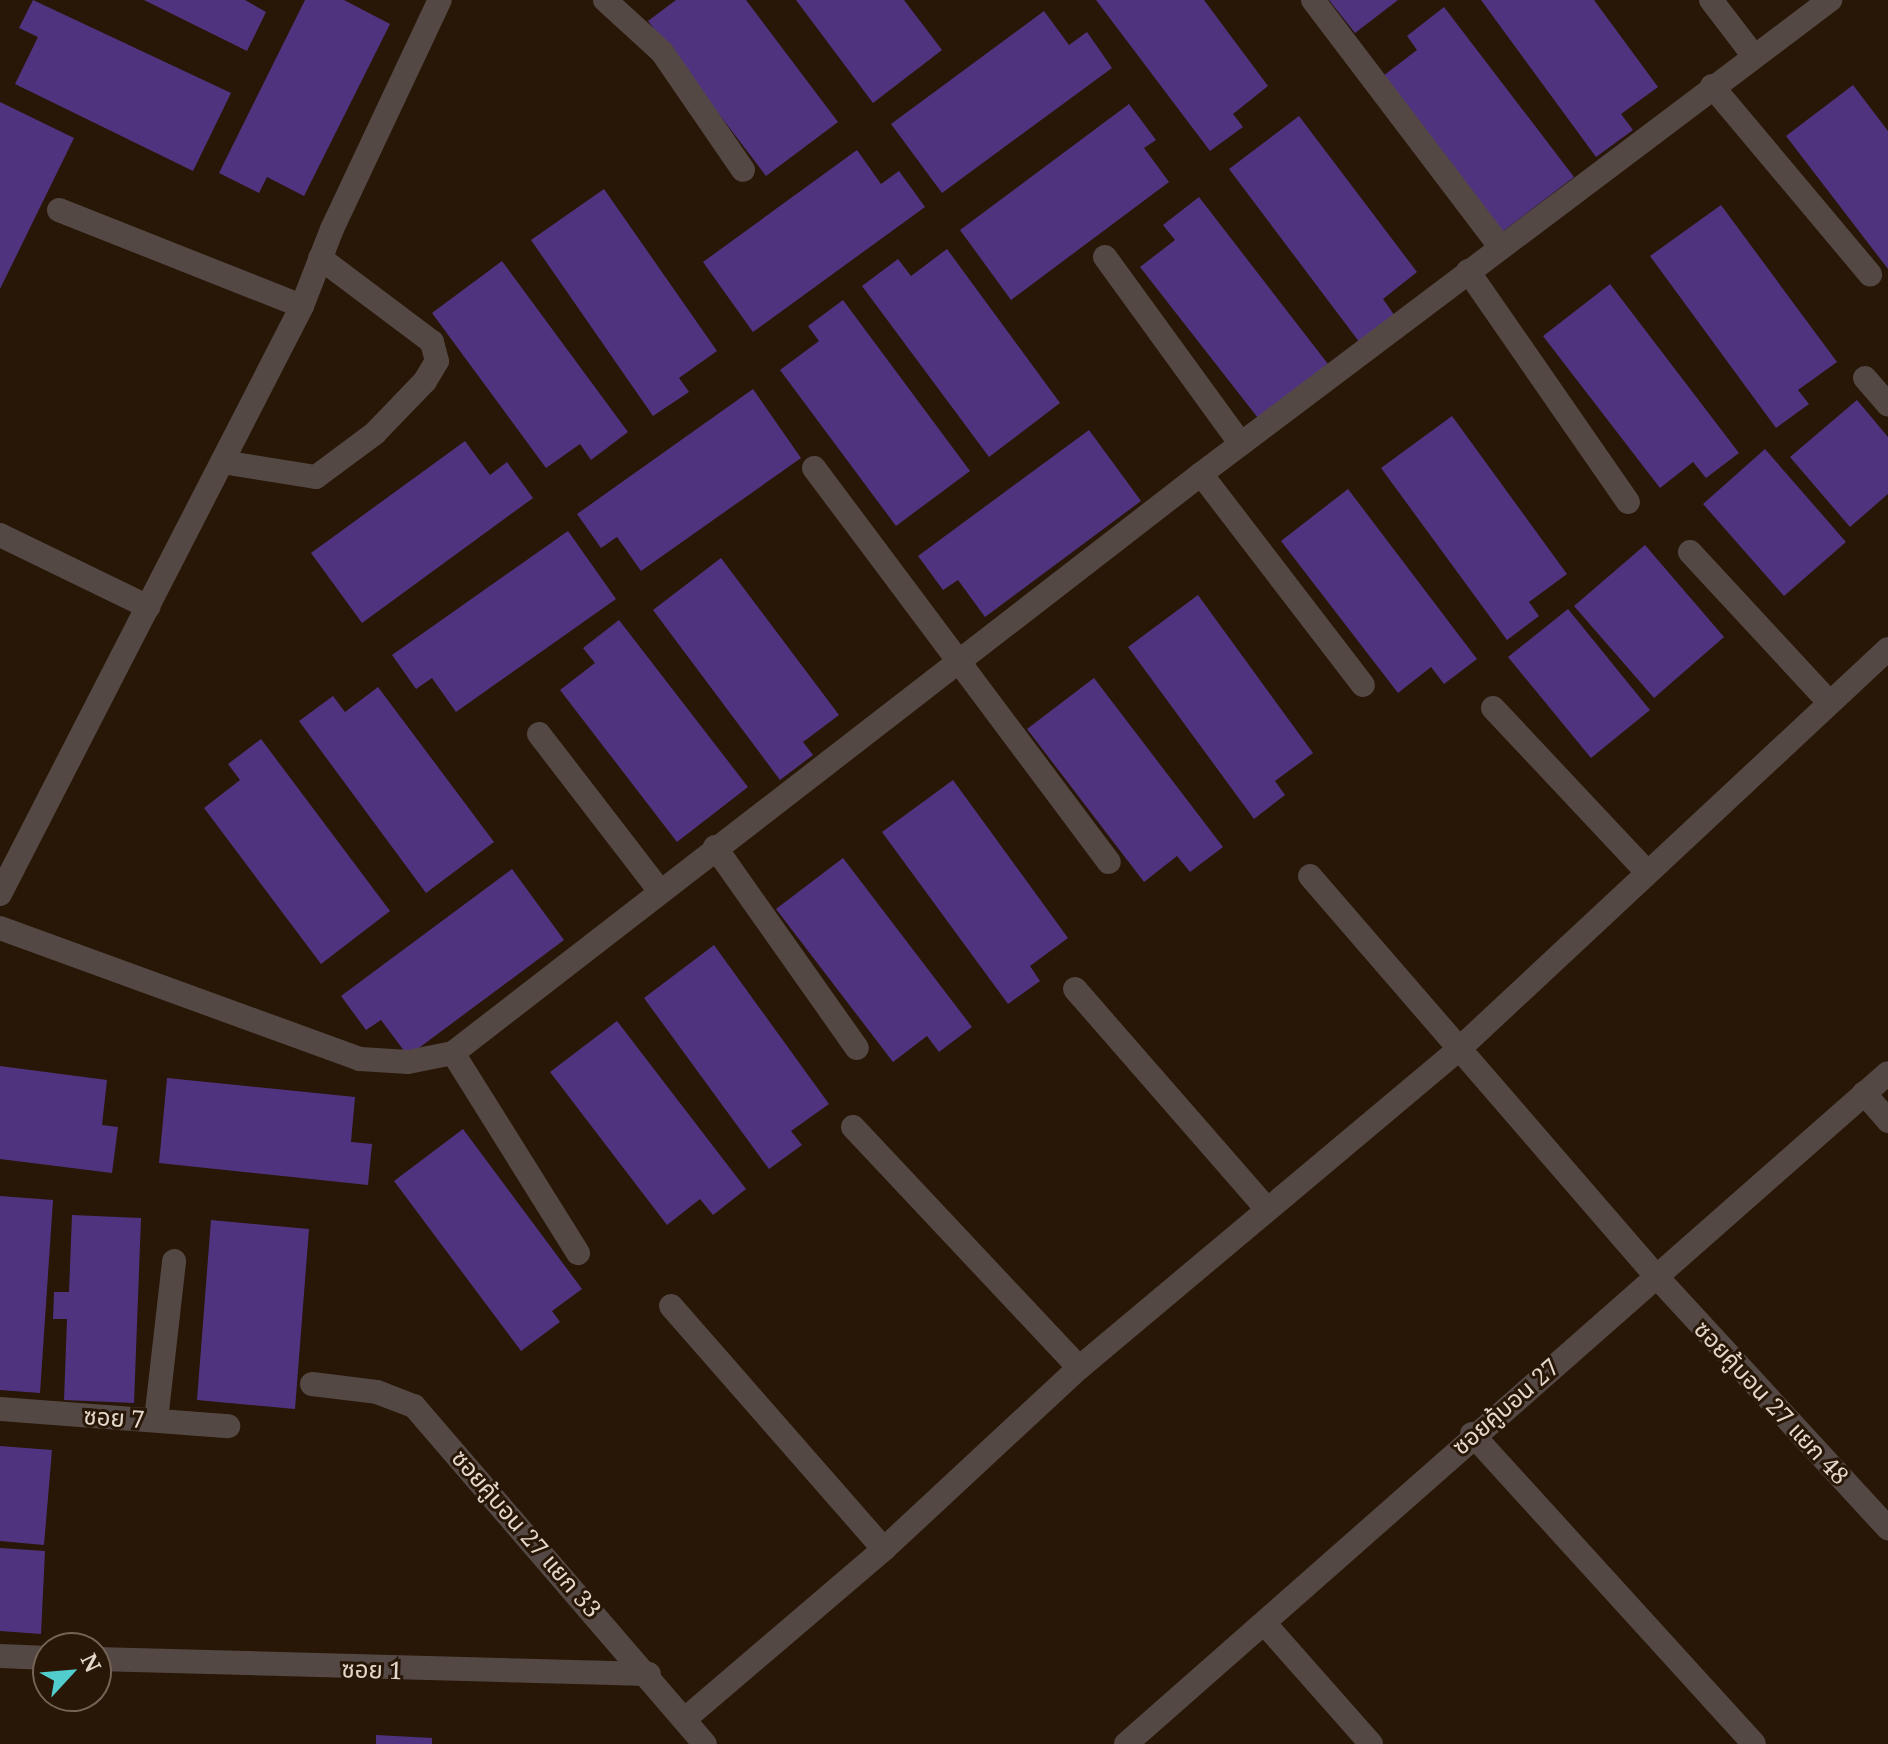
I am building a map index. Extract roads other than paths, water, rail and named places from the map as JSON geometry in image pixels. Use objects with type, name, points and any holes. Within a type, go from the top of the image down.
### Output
[{"type":"street","points":[[0,894],[302,306],[320,258],[440,0]]},
{"type":"street","points":[[605,0],[662,52],[743,170]]},
{"type":"street","points":[[1313,0],[1500,246]]},
{"type":"street","points":[[1711,0],[1753,55]]},
{"type":"street","points":[[0,928],[360,1059],[408,1062],[453,1053],[659,890],[1201,474],[1753,55],[1830,0]]},
{"type":"street","points":[[1712,86],[1870,274]]},
{"type":"street","points":[[59,210],[302,306]]},
{"type":"street","points":[[1105,257],[1241,444]]},
{"type":"street","points":[[222,462],[316,477],[375,433],[425,381],[437,361],[432,342],[320,258]]},
{"type":"street","points":[[1468,271],[1628,502]]},
{"type":"street","points":[[1865,378],[1888,404]]},
{"type":"street","points":[[814,468],[956,663],[1109,862]]},
{"type":"street","points":[[1201,474],[1363,685]]},
{"type":"street","points":[[0,535],[148,607]]},
{"type":"street","points":[[1690,552],[1828,701]]},
{"type":"street","points":[[685,1719],[884,1549],[1079,1368],[1266,1208],[1457,1051],[1828,701],[1888,649]]},
{"type":"street","points":[[1493,708],[1647,872]]},
{"type":"street","points":[[539,734],[659,890]]},
{"type":"street","points":[[715,847],[857,1048]]},
{"type":"street","name":"ซอยคู้บอน 27 แยก 48","points":[[1310,876],[1457,1051],[1656,1276],[1888,1528]]},
{"type":"street","points":[[1075,989],[1266,1208]]},
{"type":"street","points":[[453,1053],[578,1253]]},
{"type":"street","name":"ซอยคู้บอน 27","points":[[1126,1744],[1265,1624],[1472,1434],[1888,1073]]},
{"type":"street","points":[[1864,1093],[1888,1121]]},
{"type":"street","points":[[853,1127],[1079,1368]]},
{"type":"street","points":[[156,1420],[174,1261]]},
{"type":"street","points":[[671,1306],[884,1549]]},
{"type":"street","name":"ซอยคู้บอน 27 แยก 33","points":[[312,1384],[377,1392],[414,1406],[649,1674],[705,1744]]},
{"type":"street","name":"ซอย 7","points":[[0,1409],[228,1426]]},
{"type":"street","points":[[1472,1434],[1754,1744]]},
{"type":"street","points":[[1265,1624],[1371,1744]]},
{"type":"street","points":[[0,1656],[32,1657]]},
{"type":"street","name":"ซอย 1","points":[[112,1660],[574,1676],[649,1674]]}]
